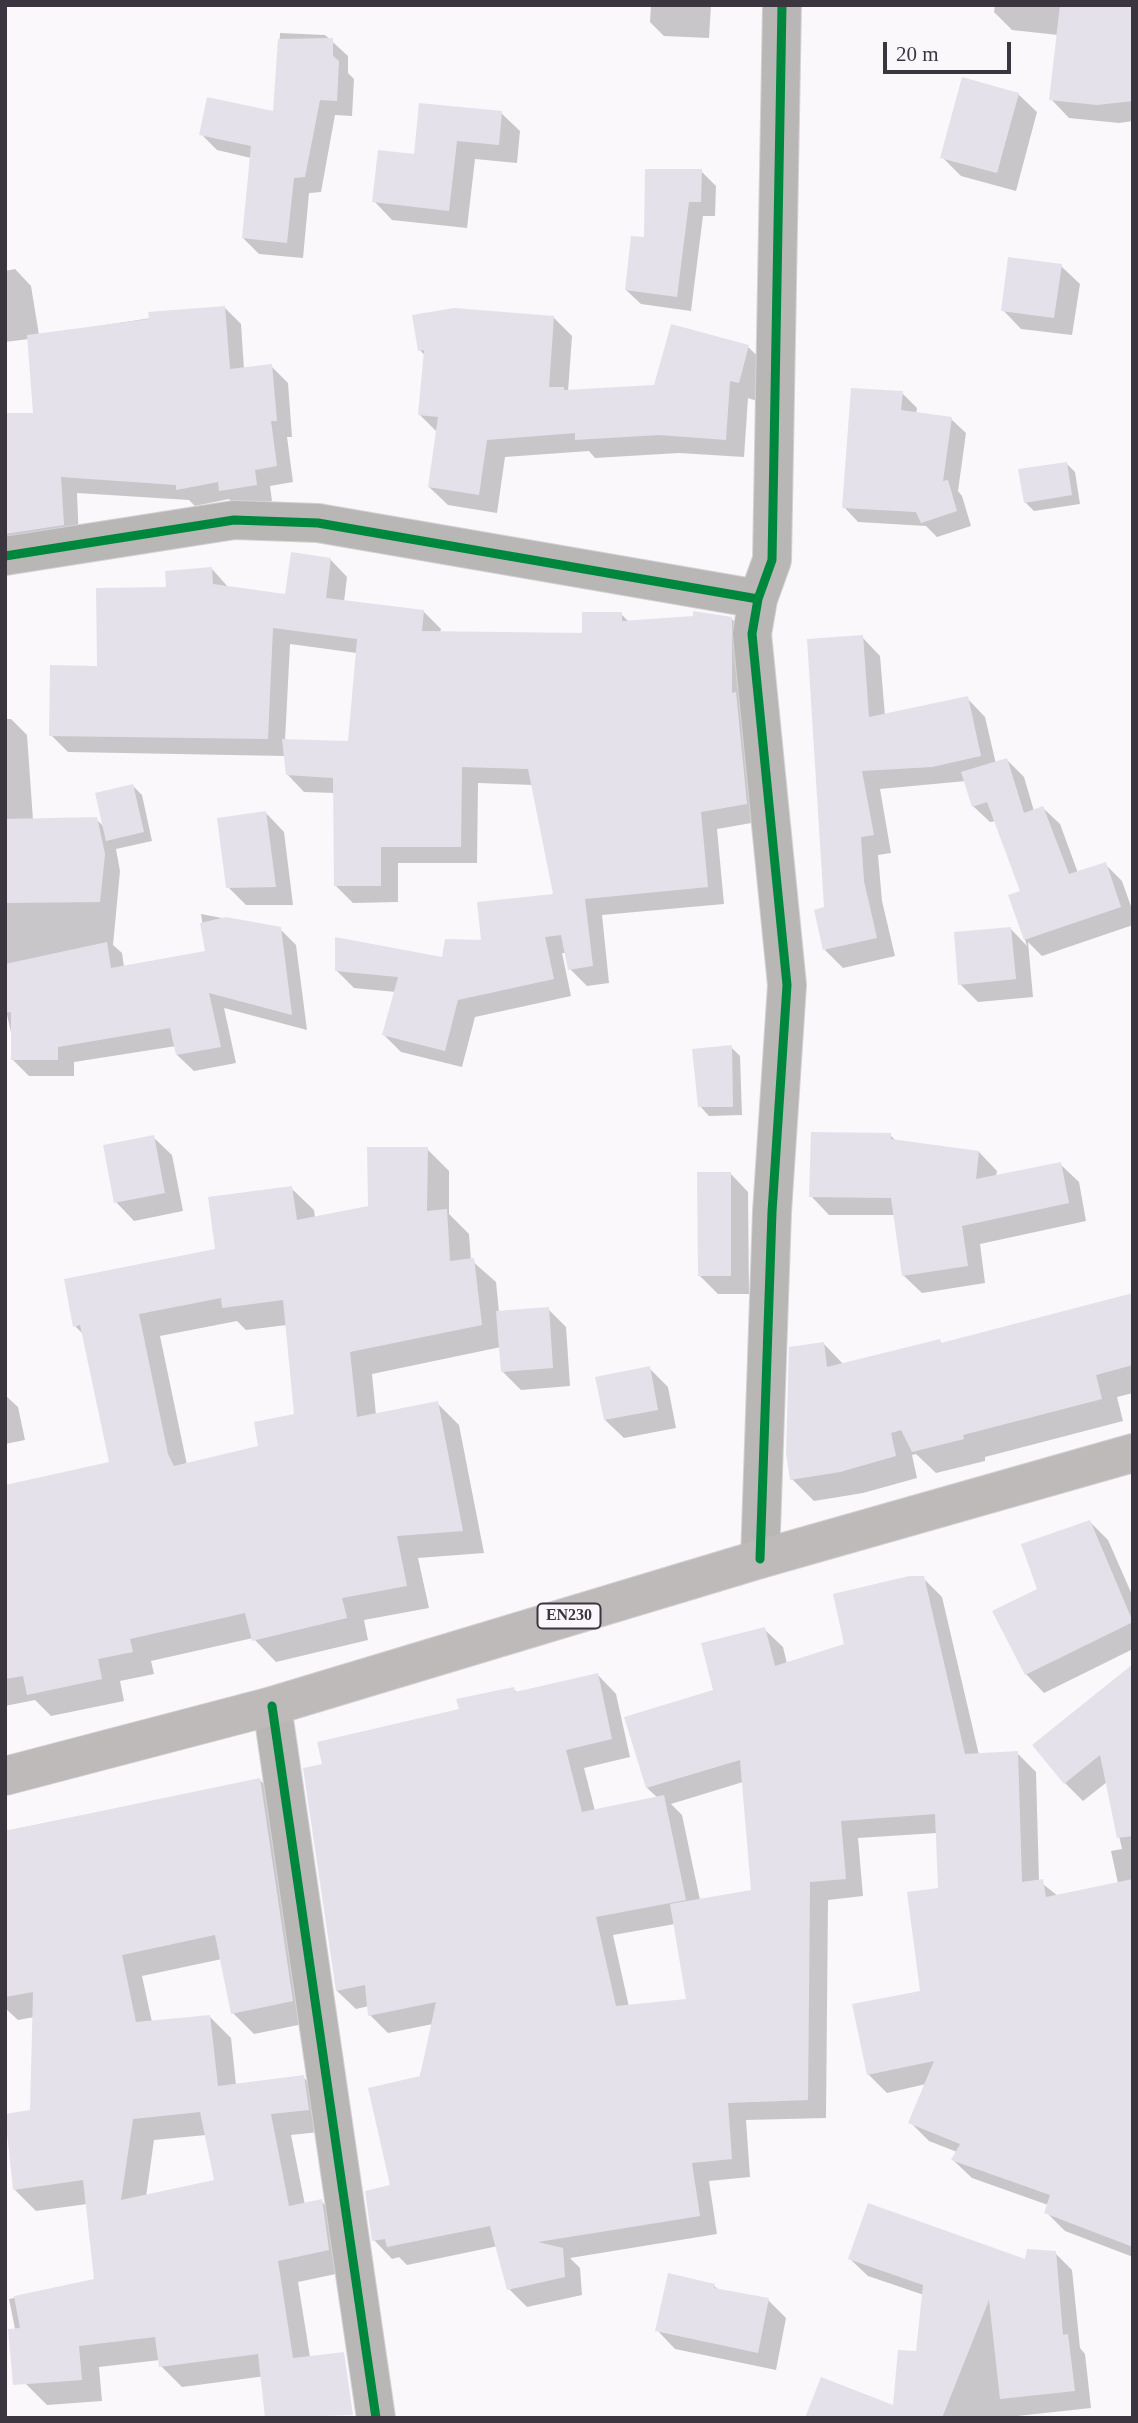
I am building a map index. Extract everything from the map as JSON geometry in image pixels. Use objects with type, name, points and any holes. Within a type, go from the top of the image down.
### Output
[{"type":"main road","name":"EN230","points":[[5,1776],[272,1706],[760,1559],[1133,1453]]},
{"type":"street","points":[[760,1559],[772,1212],[787,985],[752,634],[758,599],[772,560],[782,5]]},
{"type":"street","points":[[5,556],[234,520],[318,523],[758,599]]},
{"type":"street","points":[[272,1706],[376,2418]]},
{"type":"building","points":[[1060,5],[1133,5],[1133,101],[1097,105],[1049,100]]},
{"type":"building","points":[[333,38],[333,56],[339,61],[337,101],[320,100],[305,177],[294,178],[287,243],[242,238],[251,146],[199,135],[207,97],[273,111],[278,39]]},
{"type":"building","points":[[962,77],[1019,93],[997,173],[940,158]]},
{"type":"building","points":[[419,103],[502,111],[499,145],[457,141],[449,211],[372,202],[378,150],[414,154]]},
{"type":"building","points":[[645,169],[702,169],[701,202],[689,202],[677,297],[625,290],[631,236],[644,237]]},
{"type":"building","points":[[1008,257],[1062,264],[1054,318],[1001,311]]},
{"type":"building","points":[[225,306],[230,369],[272,364],[277,421],[271,421],[277,466],[255,470],[257,485],[219,491],[218,482],[176,490],[176,485],[61,477],[64,525],[5,534],[5,413],[33,413],[27,335],[149,319],[148,312]]},
{"type":"building","points":[[454,308],[554,316],[549,387],[564,387],[564,390],[654,385],[671,324],[749,345],[739,383],[730,381],[726,440],[659,435],[575,440],[575,433],[487,440],[479,495],[428,487],[438,417],[418,415],[424,350],[418,351],[412,315]]},
{"type":"building","points":[[851,388],[903,391],[901,410],[952,417],[943,481],[948,480],[957,511],[921,523],[916,512],[842,508]]},
{"type":"building","points":[[1067,462],[1072,495],[1024,503],[1018,469]]},
{"type":"building","points":[[291,552],[331,558],[326,598],[424,610],[422,631],[582,633],[582,612],[622,612],[622,621],[693,616],[693,611],[732,617],[732,693],[736,692],[747,804],[701,812],[708,887],[585,899],[593,966],[568,970],[561,935],[545,937],[554,979],[458,1000],[445,1051],[382,1035],[398,977],[335,971],[335,937],[442,957],[445,939],[481,940],[477,902],[553,894],[528,769],[462,767],[461,847],[381,847],[381,886],[334,886],[333,778],[286,775],[282,739],[348,741],[357,639],[273,628],[268,739],[49,736],[50,665],[97,666],[96,588],[166,587],[165,571],[212,567],[213,584],[285,594]]},
{"type":"building","points":[[863,635],[869,717],[968,696],[981,756],[932,767],[862,771],[874,835],[861,837],[864,881],[877,938],[823,950],[814,910],[824,907],[807,639]]},
{"type":"building","points":[[1007,758],[1024,813],[1043,806],[1069,874],[1106,862],[1121,907],[1024,940],[1008,895],[1020,891],[987,802],[972,807],[961,772]]},
{"type":"building","points":[[133,784],[144,832],[106,841],[95,793]]},
{"type":"building","points":[[266,811],[276,887],[226,888],[217,818]]},
{"type":"building","points":[[97,817],[105,854],[100,902],[5,903],[5,819]]},
{"type":"building","points":[[226,917],[281,927],[292,1015],[209,993],[221,1047],[176,1055],[170,1028],[58,1047],[58,1060],[11,1060],[11,1012],[5,1013],[5,964],[107,942],[111,968],[205,951],[200,923]]},
{"type":"building","points":[[1011,927],[1016,979],[958,985],[954,932]]},
{"type":"building","points":[[732,1045],[733,1107],[698,1107],[692,1049]]},
{"type":"building","points":[[811,1132],[891,1133],[891,1139],[979,1151],[976,1179],[1061,1162],[1069,1203],[962,1226],[968,1266],[902,1276],[891,1198],[809,1197]]},
{"type":"building","points":[[154,1135],[165,1193],[114,1203],[103,1145]]},
{"type":"building","points":[[367,1147],[428,1147],[427,1211],[447,1209],[450,1261],[474,1258],[482,1325],[350,1352],[357,1417],[438,1401],[463,1531],[397,1536],[407,1586],[342,1598],[347,1618],[252,1641],[245,1613],[130,1639],[133,1652],[98,1659],[102,1679],[27,1695],[23,1676],[5,1679],[5,1485],[109,1462],[80,1325],[73,1327],[64,1279],[215,1249],[208,1197],[292,1186],[297,1220],[368,1206]],"holes":[[[221,1298],[222,1308],[283,1300],[294,1414],[254,1422],[258,1446],[174,1466],[168,1454],[139,1314]]]},
{"type":"building","points":[[697,1172],[731,1172],[731,1276],[698,1276]]},
{"type":"building","points":[[1133,1293],[1133,1365],[1096,1375],[1102,1399],[963,1435],[964,1439],[912,1452],[901,1430],[891,1433],[896,1456],[840,1472],[790,1480],[786,1453],[789,1347],[824,1342],[827,1367],[940,1339],[941,1343]]},
{"type":"building","points":[[549,1307],[553,1368],[501,1372],[496,1311]]},
{"type":"building","points":[[650,1366],[658,1410],[604,1420],[595,1377]]},
{"type":"building","points":[[1090,1520],[1133,1622],[1025,1675],[992,1611],[1037,1589],[1021,1544]]},
{"type":"building","points":[[909,1576],[924,1576],[965,1754],[1018,1751],[1022,1882],[1043,1879],[1046,1897],[1133,1879],[1133,2247],[1044,2213],[1050,2195],[951,2160],[960,2144],[908,2123],[934,2061],[867,2075],[852,2004],[920,1991],[907,1892],[938,1888],[935,1814],[841,1821],[846,1879],[810,1882],[808,2100],[728,2103],[732,2159],[692,2163],[700,2216],[538,2242],[563,2248],[565,2277],[507,2290],[490,2226],[387,2247],[385,2239],[372,2241],[365,2191],[390,2185],[368,2088],[420,2076],[436,2002],[368,2016],[365,1985],[336,1991],[303,1768],[322,1764],[317,1742],[459,1709],[456,1699],[514,1687],[515,1692],[598,1673],[612,1739],[566,1750],[582,1812],[664,1795],[686,1900],[596,1917],[616,2006],[686,1999],[670,1904],[751,1890],[740,1760],[646,1788],[624,1717],[713,1690],[701,1643],[765,1627],[775,1666],[844,1644],[833,1594]]},
{"type":"building","points":[[1133,1664],[1133,1836],[1117,1838],[1100,1755],[1064,1784],[1032,1745]]},
{"type":"building","points":[[260,1778],[293,2001],[231,2014],[215,1935],[122,1955],[136,2022],[210,2015],[218,2086],[304,2075],[309,2110],[271,2114],[289,2206],[322,2199],[329,2250],[278,2261],[293,2358],[344,2352],[353,2415],[265,2418],[258,2354],[159,2367],[155,2337],[79,2346],[82,2380],[13,2385],[8,2329],[20,2328],[14,2296],[94,2279],[83,2180],[13,2190],[5,2114],[30,2110],[33,1992],[5,1997],[5,1831]],"holes":[[[200,2112],[214,2180],[121,2200],[133,2119]]]},
{"type":"building","points":[[868,2203],[1025,2259],[1027,2249],[1056,2251],[1063,2335],[1068,2334],[1075,2391],[1000,2399],[989,2300],[942,2418],[805,2418],[821,2377],[893,2405],[898,2350],[916,2351],[923,2285],[848,2259]]},
{"type":"building","points":[[668,2273],[715,2284],[714,2288],[769,2298],[758,2353],[655,2331]]},
{"type":"cycle path","points":[[760,1559],[772,1212],[787,985],[752,634],[758,599],[772,560],[782,5]]},
{"type":"cycle path","points":[[5,556],[234,520],[318,523],[758,599]]},
{"type":"cycle path","points":[[272,1706],[376,2418]]}]
